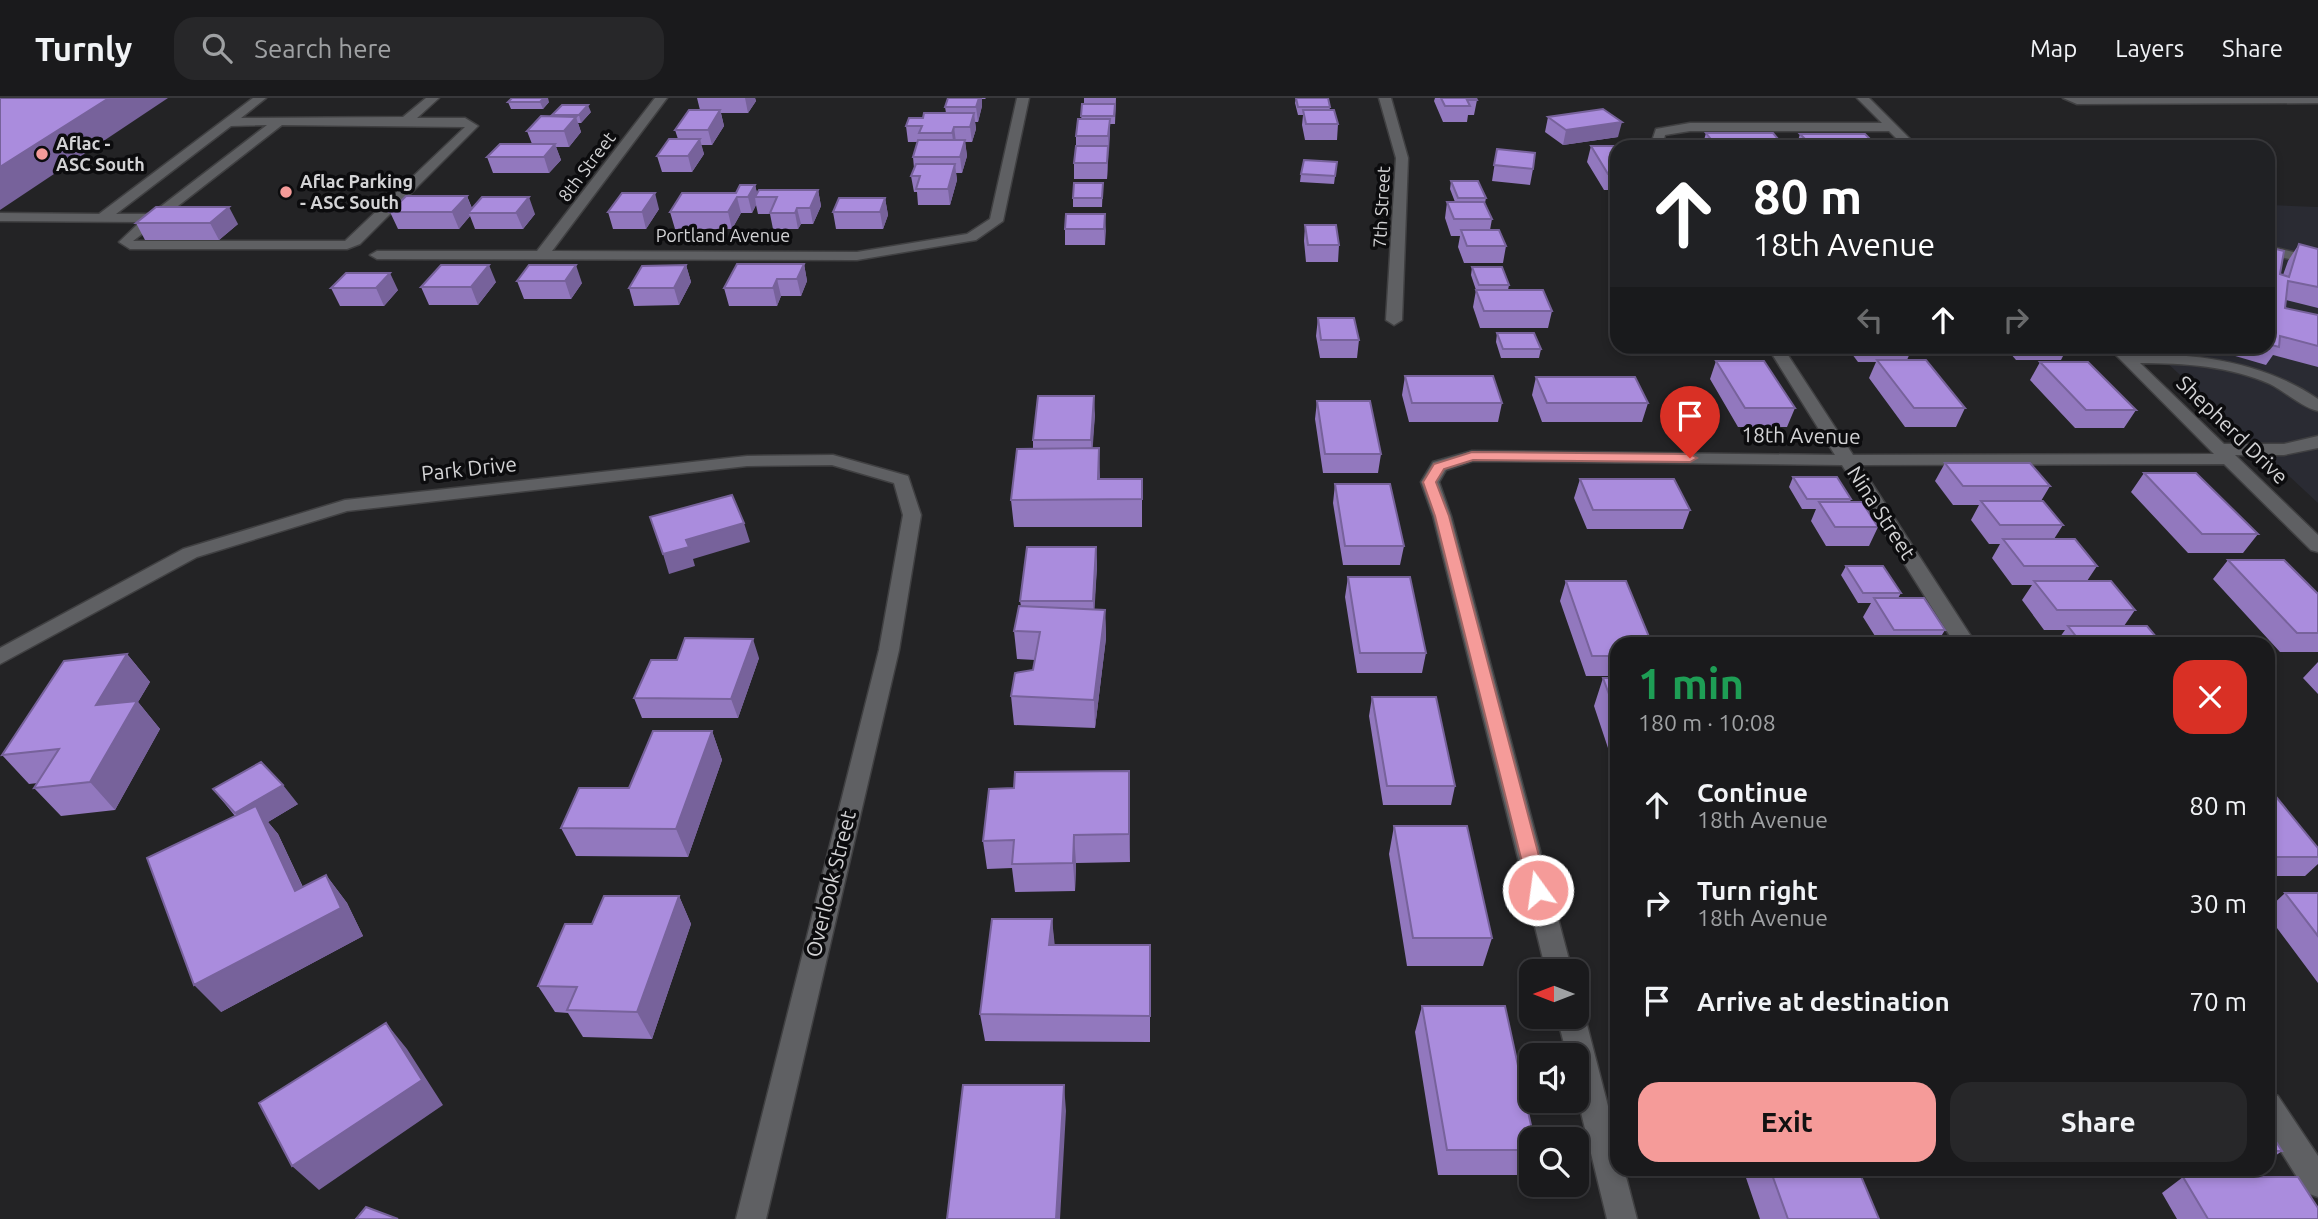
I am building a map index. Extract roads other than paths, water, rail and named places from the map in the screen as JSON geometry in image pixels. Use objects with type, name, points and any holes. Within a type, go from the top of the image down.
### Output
[{"type":"street","points":[[102,218],[260,98]]},
{"type":"street","points":[[406,121],[433,98]]},
{"type":"street","name":"8th Street","points":[[541,256],[661,98]]},
{"type":"street","name":"Portland Avenue","points":[[377,255],[857,256],[971,237],[996,221],[1023,98]]},
{"type":"street","name":"7th Street","points":[[1385,98],[1402,158],[1394,320]]},
{"type":"street","points":[[1863,98],[1905,140]]},
{"type":"street","points":[[2069,98],[2077,101],[2314,100]]},
{"type":"street","points":[[229,122],[406,121],[465,122],[472,126],[355,241],[347,245],[130,245],[126,242],[279,122]]},
{"type":"street","points":[[1658,140],[1660,132],[1690,127],[1892,127]]},
{"type":"street","points":[[0,217],[154,218]]},
{"type":"street","points":[[2275,252],[2318,262]]},
{"type":"street","name":"Nina Street","points":[[1779,354],[1961,637]]},
{"type":"street","name":"Shepherd Drive","points":[[2122,354],[2318,546]]},
{"type":"street","points":[[2141,354],[2204,360],[2267,375],[2299,391],[2318,406]]},
{"type":"street","name":"18th Avenue","points":[[1556,959],[1455,566],[1430,482],[1439,466],[1472,456],[1846,460],[2223,454],[2283,449],[2311,445],[2318,441]]},
{"type":"street","name":"Park Drive","points":[[0,657],[190,553],[345,506],[747,461],[833,460],[902,480],[912,515],[907,549]]},
{"type":"street","name":"Overlook Street","points":[[751,1219],[889,650],[907,549]]},
{"type":"street","points":[[1574,1029],[1610,1171]]},
{"type":"street","points":[[2275,1117],[2318,1182]]},
{"type":"street","points":[[1611,1176],[1622,1219]]},
{"type":"place","name":"Aflac - ASC South","points":[[42,154]]},
{"type":"place","name":"Aflac Parking - ASC South","points":[[286,192]]}]
